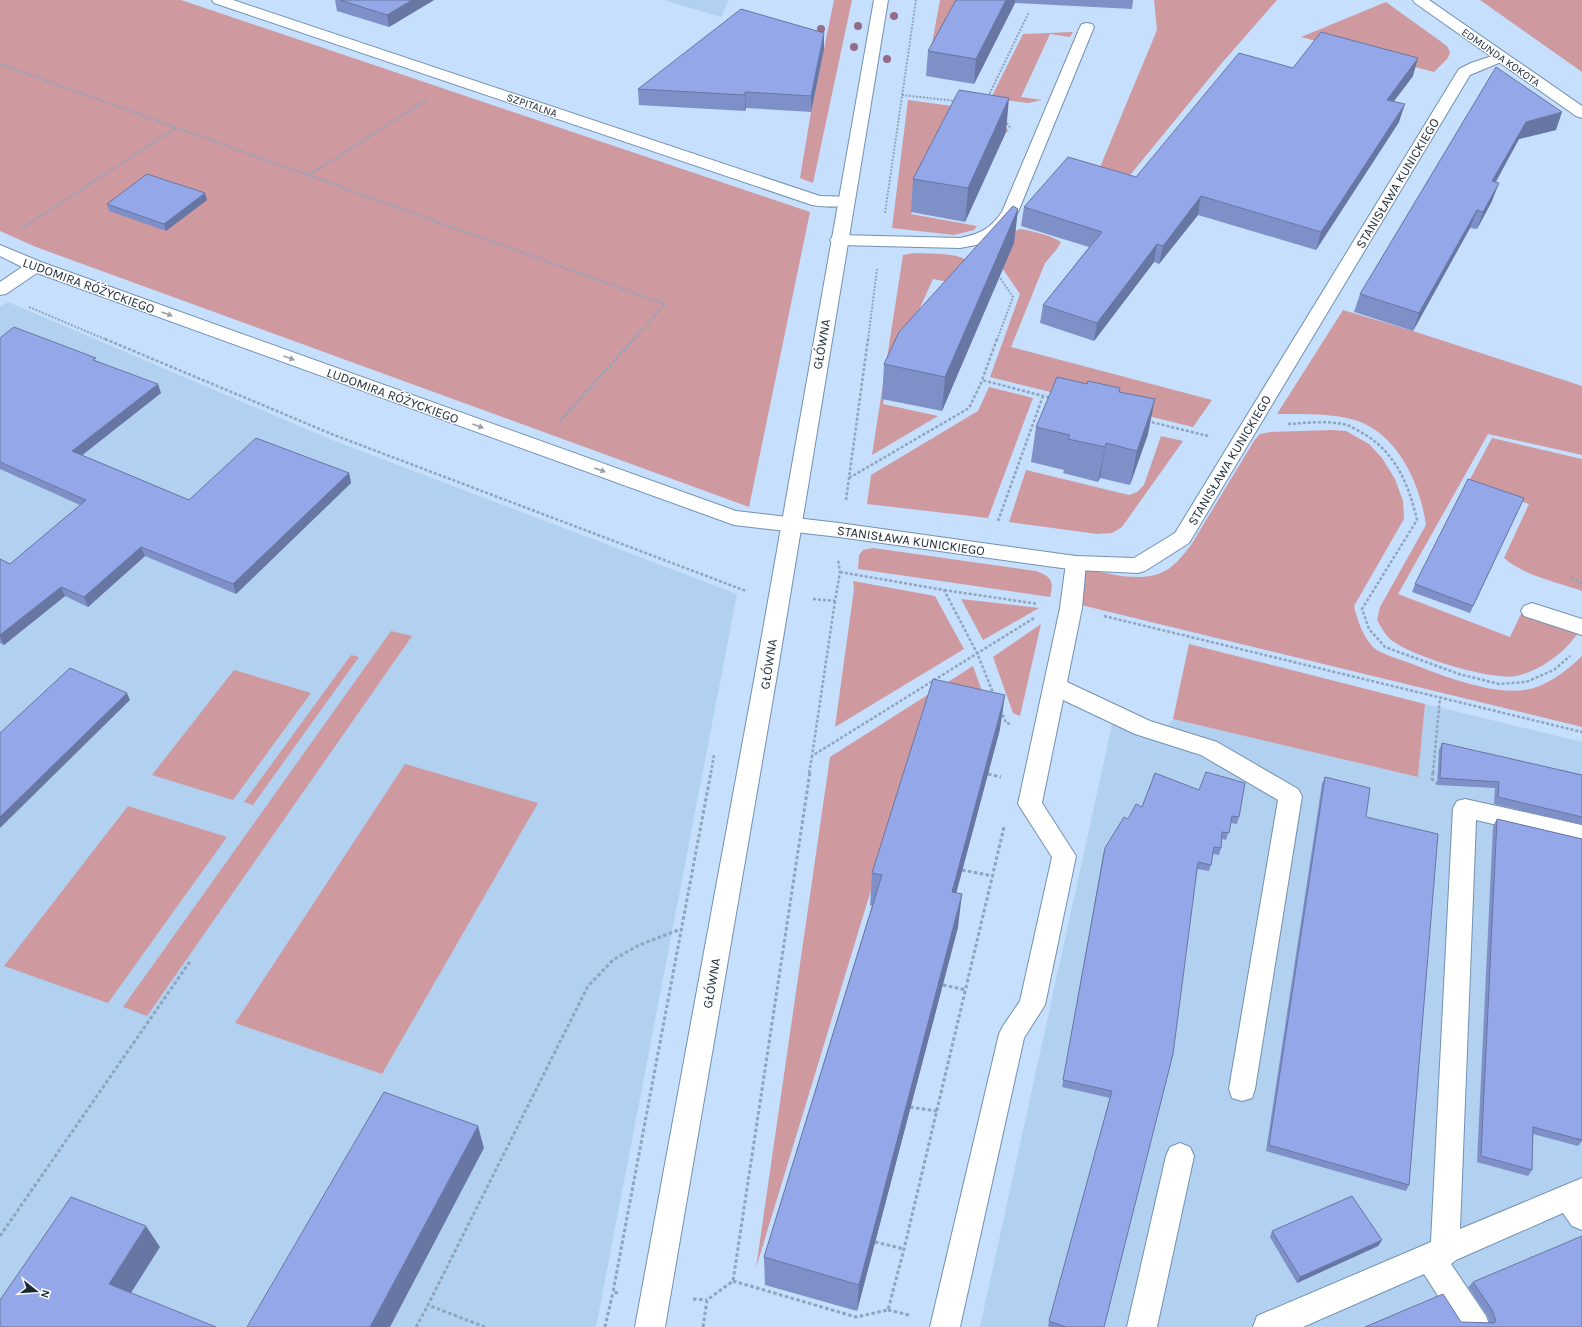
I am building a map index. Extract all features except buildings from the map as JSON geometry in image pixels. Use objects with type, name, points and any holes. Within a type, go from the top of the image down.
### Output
[{"type":"street","name":"SZPITALNA","points":[[219,0],[818,201],[846,201]]},
{"type":"street","name":"GŁÓWNA","points":[[650,1327],[765,682],[881,0]]},
{"type":"street","name":"EDMUNDA KOKOTA","points":[[1420,0],[1582,113]]},
{"type":"street","points":[[839,240],[960,243],[981,239],[1000,227],[1010,212],[1087,26]]},
{"type":"street","name":"STANISŁAWA KUNICKIEGO","points":[[791,524],[1076,563],[1138,566],[1182,538],[1464,72],[1501,57]]},
{"type":"street","name":"LUDOMIRA RÓŻYCKIEGO","points":[[0,250],[35,266],[734,518],[758,522],[791,524]]},
{"type":"street","points":[[0,290],[35,266]]},
{"type":"street","points":[[945,1327],[1012,1034],[1032,1006],[1064,856],[1030,804],[1071,608],[1076,563]]},
{"type":"street","points":[[1532,611],[1582,627]]},
{"type":"street","points":[[1054,686],[1143,728],[1209,748],[1290,796],[1242,1088]]},
{"type":"street","points":[[1475,1327],[1437,1255],[1465,808],[1582,835]]},
{"type":"street","points":[[1142,1327],[1180,1156]]},
{"type":"street","points":[[1281,1325],[1437,1255],[1577,1201]]},
{"type":"path","points":[[988,98],[1029,12]]},
{"type":"path","points":[[0,64],[665,304],[557,425]]},
{"type":"path","points":[[902,95],[962,102]]},
{"type":"path","points":[[309,176],[429,98]]},
{"type":"path","points":[[1002,117],[1011,129],[1013,135]]},
{"type":"path","points":[[16,232],[177,128]]},
{"type":"path","points":[[848,478],[969,408],[982,380],[1013,297],[973,241]]},
{"type":"path","points":[[27,306],[334,435],[746,592]]},
{"type":"path","points":[[982,380],[1058,399]]},
{"type":"path","points":[[996,526],[1043,396]]},
{"type":"path","points":[[1140,420],[1208,436],[1212,430]]},
{"type":"path","points":[[1250,426],[1311,423],[1346,425],[1372,439],[1393,458],[1411,495],[1417,520],[1362,609],[1369,629],[1385,647],[1459,674],[1500,684],[1526,682],[1554,670],[1574,652]]},
{"type":"path","points":[[840,572],[944,590],[1046,605]]},
{"type":"path","points":[[1571,578],[1582,583]]},
{"type":"path","points":[[944,590],[977,653],[998,702]]},
{"type":"path","points":[[613,1292],[655,1297],[707,1300],[733,1281],[836,601]]},
{"type":"path","points":[[1071,608],[1582,732]]},
{"type":"path","points":[[812,756],[1035,618]]},
{"type":"path","points":[[1440,697],[1432,779],[1465,808]]},
{"type":"path","points":[[1000,709],[1006,723],[1014,724]]},
{"type":"path","points":[[605,1327],[613,1292],[716,748]]},
{"type":"path","points":[[733,1281],[856,1317],[888,1310],[904,1249],[1005,824]]},
{"type":"path","points":[[962,870],[993,876]]},
{"type":"path","points":[[416,1327],[588,986],[613,960],[639,945],[681,929]]},
{"type":"path","points":[[0,1236],[191,960]]},
{"type":"path","points":[[943,985],[966,990]]},
{"type":"path","points":[[910,1107],[937,1111]]},
{"type":"path","points":[[875,1242],[904,1249]]},
{"type":"path","points":[[703,1327],[707,1300]]},
{"type":"path","points":[[428,1305],[485,1327]]},
{"type":"shaded area","points":[[0,0],[181,0],[810,212],[749,507],[36,247],[0,231]]},
{"type":"shaded area","points":[[664,0],[729,0],[721,17]]},
{"type":"shaded area","points":[[834,0],[852,0],[813,183],[800,178],[811,112]]},
{"type":"shaded area","points":[[940,0],[961,0],[929,60]]},
{"type":"shaded area","points":[[1154,0],[1277,0],[1221,64],[1126,180],[1098,172],[1157,30]]},
{"type":"shaded area","points":[[1480,0],[1582,0],[1582,72]]},
{"type":"shaded area","points":[[1386,2],[1447,46],[1450,52],[1448,58],[1434,72],[1301,37]]},
{"type":"shaded area","points":[[1073,32],[1070,37],[1050,34],[1021,97],[1042,100],[1028,103],[991,98],[1023,34]]},
{"type":"shaded area","points":[[908,100],[996,112],[1009,132],[956,123],[911,214],[977,226],[974,230],[954,235],[892,228]]},
{"type":"shaded area","points":[[1020,229],[1052,237],[1061,242],[1045,263],[1011,347],[1212,400],[1193,427],[990,377],[1020,294],[989,249],[1013,232]]},
{"type":"shaded area","points":[[914,253],[943,254],[964,259],[976,268],[990,290],[933,279],[889,376],[883,404],[938,416],[872,455],[903,255]]},
{"type":"shaded area","points":[[8,302],[332,440],[737,594],[596,1327],[0,1327],[0,307]]},
{"type":"shaded area","points":[[1343,310],[1413,331],[1582,386],[1582,455],[1488,434],[1398,594],[1510,637],[1521,614],[1578,633],[1559,654],[1534,670],[1516,676],[1488,675],[1430,659],[1398,645],[1387,636],[1377,620],[1380,607],[1426,525],[1418,492],[1411,475],[1393,446],[1381,434],[1367,425],[1351,419],[1333,416],[1314,414],[1277,414]]},
{"type":"shaded area","points":[[989,387],[1033,398],[988,518],[867,504],[871,475],[978,411]]},
{"type":"shaded area","points":[[1346,431],[1369,444],[1382,458],[1395,479],[1403,501],[1404,519],[1354,606],[1361,628],[1373,647],[1389,656],[1453,679],[1488,688],[1506,690],[1522,690],[1537,687],[1561,674],[1582,656],[1582,727],[1077,604],[1083,568],[1113,575],[1145,577],[1156,575],[1165,571],[1176,563],[1191,545],[1254,441],[1260,434],[1270,432]]},
{"type":"shaded area","points":[[1161,436],[1183,441],[1122,527],[1112,533],[1097,534],[1009,522],[1026,470],[1129,495],[1137,492],[1144,485]]},
{"type":"shaded area","points":[[1492,438],[1582,459],[1582,591],[1531,574],[1504,558],[1529,504],[1468,483]]},
{"type":"shaded area","points":[[873,548],[1036,571],[1046,575],[1052,583],[1050,597],[858,569],[859,555],[863,550]]},
{"type":"shaded area","points":[[853,581],[935,596],[964,649],[835,727],[854,589]]},
{"type":"shaded area","points":[[961,599],[1039,608],[983,640]]},
{"type":"shaded area","points":[[1041,624],[1020,716],[1013,713],[993,657]]},
{"type":"shaded area","points":[[391,631],[412,636],[147,1016],[123,1007]]},
{"type":"shaded area","points":[[1189,644],[1425,704],[1418,777],[1173,719]]},
{"type":"shaded area","points":[[351,655],[359,657],[253,805],[244,802]]},
{"type":"shaded area","points":[[973,666],[992,719],[927,706],[756,1268],[830,757]]},
{"type":"shaded area","points":[[234,670],[311,693],[233,800],[152,775]]},
{"type":"shaded area","points":[[1425,704],[1582,742],[1582,1327],[980,1327],[1113,720],[1162,740],[1167,726],[1173,719],[1418,777]]},
{"type":"shaded area","points":[[405,764],[538,803],[382,1074],[235,1023]]},
{"type":"shaded area","points":[[128,806],[227,837],[108,1003],[4,966]]}]
